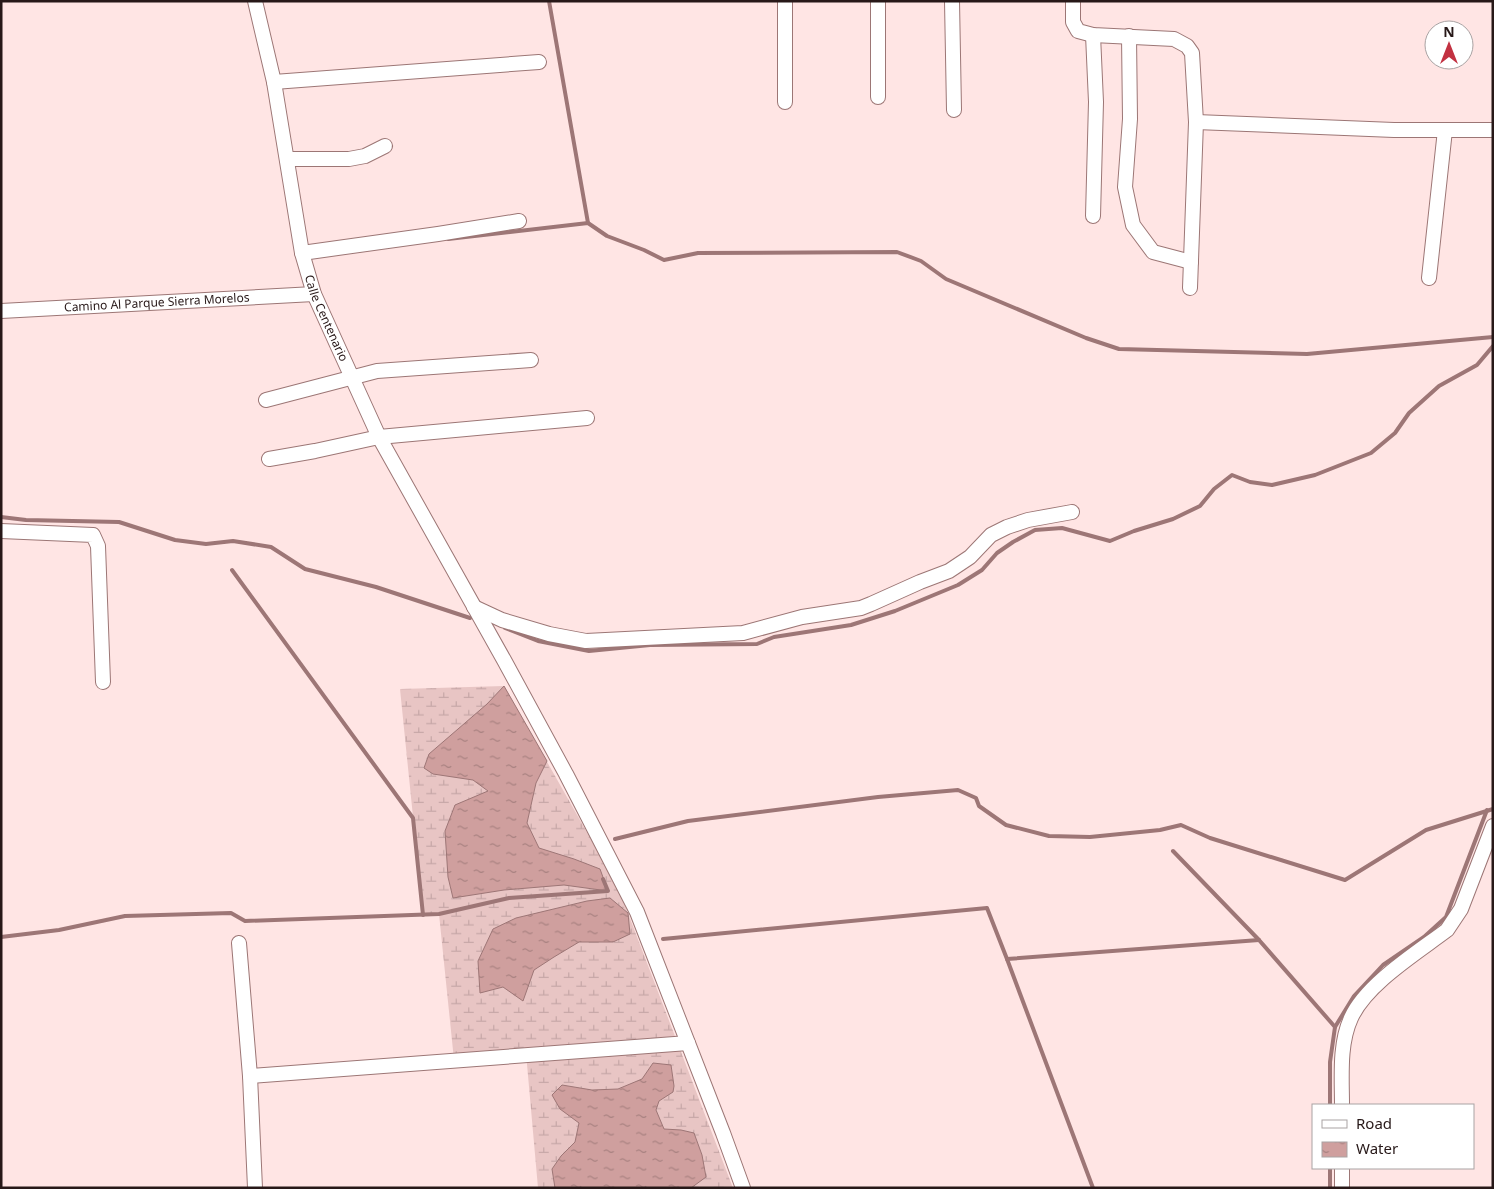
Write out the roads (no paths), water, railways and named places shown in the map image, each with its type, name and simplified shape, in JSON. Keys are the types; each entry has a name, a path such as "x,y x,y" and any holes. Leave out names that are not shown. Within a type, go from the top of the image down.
{"street":[{"name":"Calle Centenario","path":"255,1 274,82 302,253 314,294 379,437 562,766 630,897 743,1188"},
{"path":"785,1 786,102"},
{"path":"878,1 878,97"},
{"path":"952,1 954,110"},
{"path":"1073,1 1072,15 1078,31 1093,35 1174,39 1187,46 1192,53 1196,122 1190,288"},
{"path":"1093,35 1096,102 1093,216"},
{"path":"1129,36 1130,119 1125,187 1133,226 1153,252 1191,262"},
{"path":"274,82 539,62"},
{"path":"1196,122 1394,130 1493,130"},
{"path":"1429,278 1445,130"},
{"path":"287,159 349,159 365,156 384,146"},
{"path":"302,253 519,221"},
{"name":"Camino Al Parque Sierra Morelos","path":"1,311 314,294"},
{"path":"266,400 377,372 530,360"},
{"path":"269,459 379,437 587,418"},
{"path":"474,607 502,620 569,639 586,641 602,642 743,633 802,617 861,608 872,604 949,571 963,562 991,535 1007,526 1072,512"},
{"path":"1,531 93,535 98,546 103,682"},
{"path":"1342,1104 1342,1066 1346,1033 1356,1007 1377,983 1447,930 1454,921 1461,909 1493,826"},
{"path":"239,943 250,1076 255,1188"},
{"path":"250,1076 688,1043"},
{"path":"1342,1169 1342,1188"}],"water":[{"path":"504,686 547,761 536,783 527,823 539,848 600,869 608,891 564,885 504,890 453,898 448,877 445,831 455,805 488,791 473,780 433,774 424,768 429,754 487,704"},
{"path":"610,898 628,913 630,934 613,942 579,942 554,957 534,970 523,1001 503,987 480,993 478,961 493,929 516,918 587,901"},
{"path":"653,1063 671,1065 673,1092 659,1101 656,1110 664,1129 694,1133 702,1155 706,1177 691,1188 555,1188 552,1169 561,1156 575,1142 579,1123 560,1109 552,1095 562,1085 592,1090 618,1089 642,1079"}],"waterway":[{"path":"549,1 588,223"},
{"path":"448,239 588,223 607,236 664,260 698,253 897,252 921,261 946,279 1086,338 1119,349 1307,354 1493,337"},
{"path":"505,628 538,641 589,651 650,645 757,644 774,637 851,625 895,611 958,585 982,570 997,553 1035,530 1062,528 1110,541 1134,531 1173,519 1200,506 1214,489 1232,475 1250,482 1272,485 1315,475 1371,453 1395,433 1409,413 1439,386 1477,365 1493,346"},
{"path":"1,517 26,520 119,522 175,540 206,544 233,541 271,547 305,569 376,587 470,618"},
{"path":"232,570 413,818 423,915"},
{"path":"615,839 688,821 878,797 958,790 976,798 979,806 1006,825 1049,836 1090,837 1160,830 1181,825 1210,838 1345,880 1426,830 1493,809"},
{"path":"1330,1104 1330,1062 1335,1027 1354,996 1383,965 1424,937 1446,917 1487,810"},
{"path":"1173,851 1259,940 1335,1027"},
{"path":"1,937 59,930 125,916 231,913 245,921 439,914 509,898 608,891 603,879"},
{"path":"663,939 987,908 1093,1188"},
{"path":"1007,959 1259,940"},
{"path":"1330,1169 1330,1188"}]}
